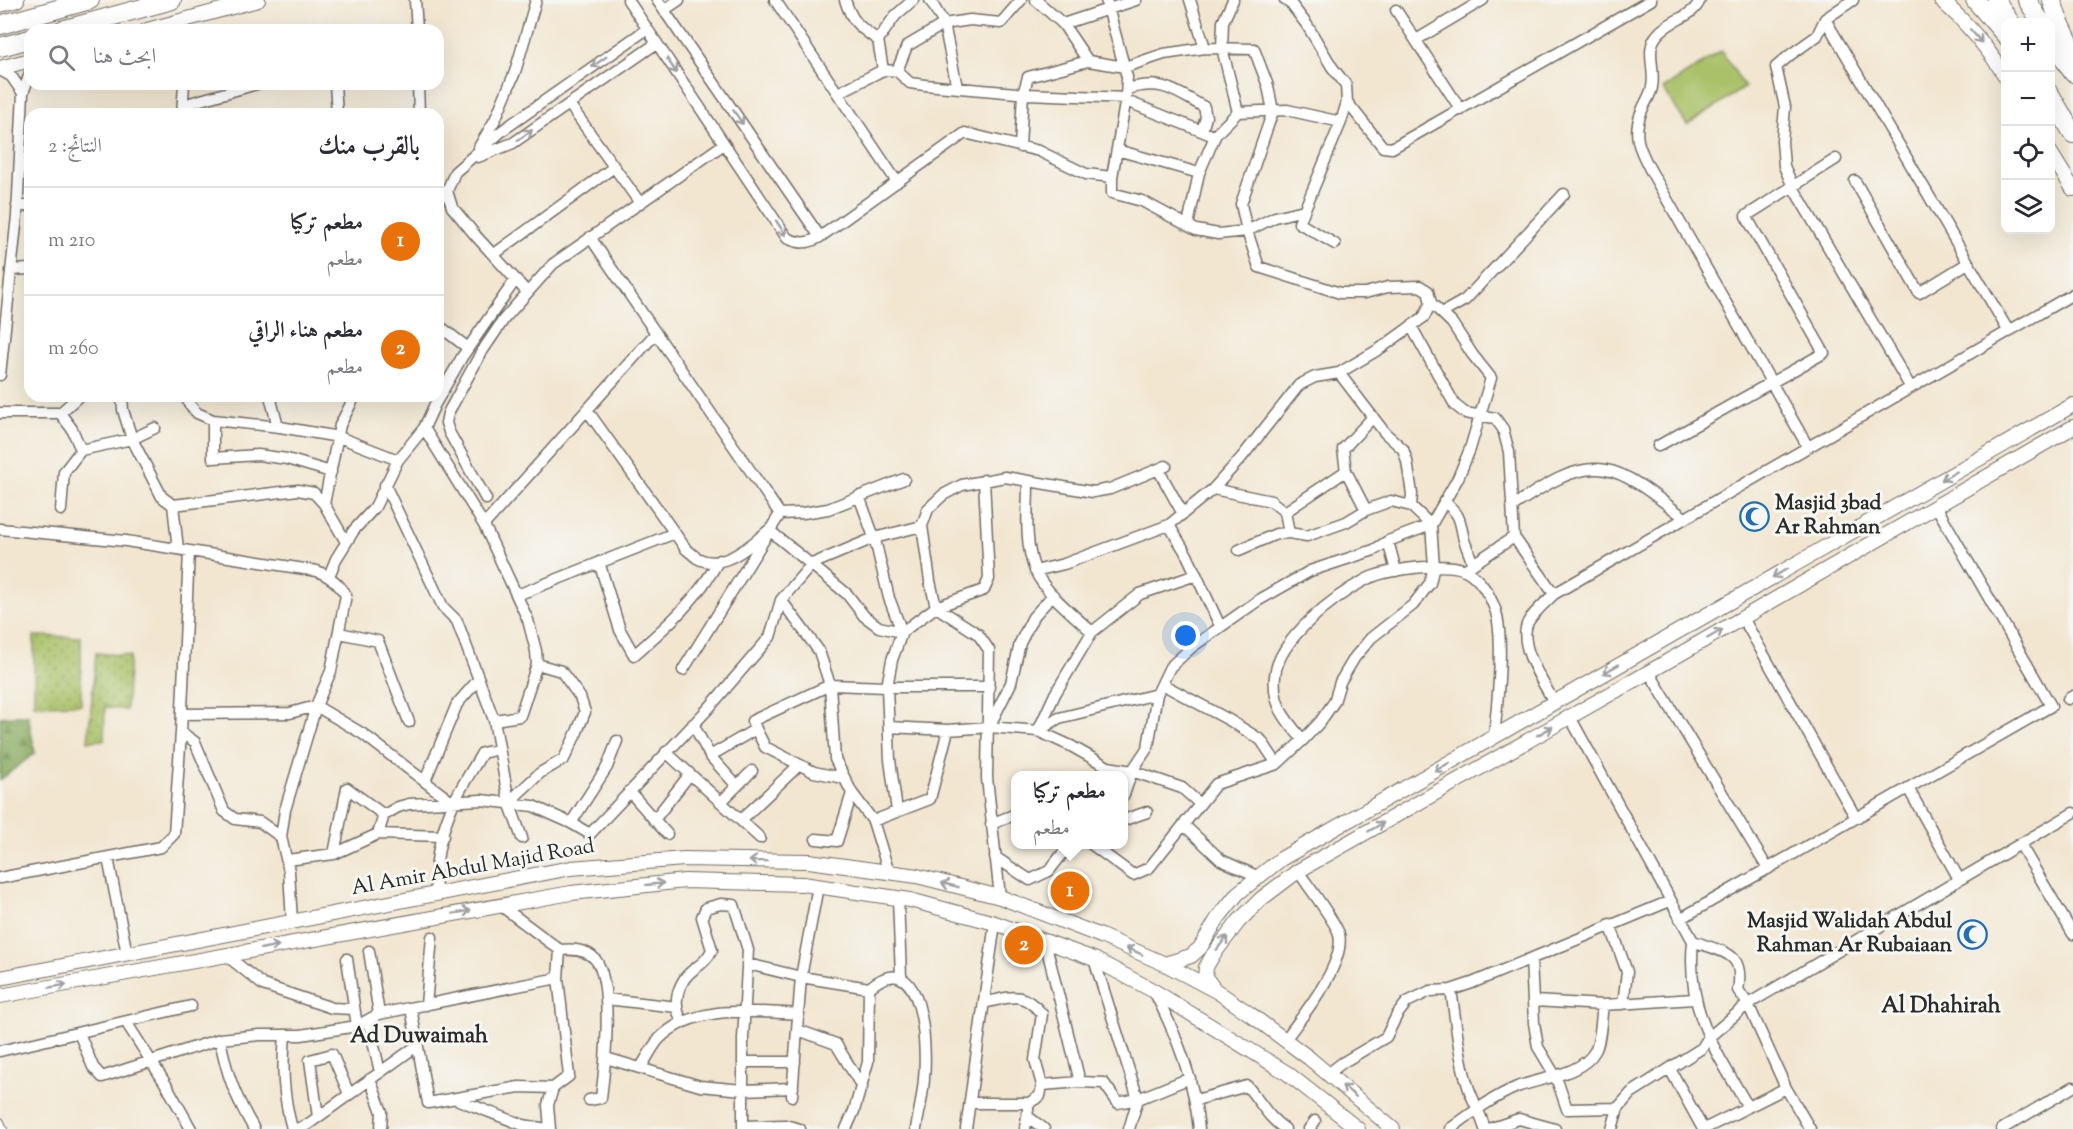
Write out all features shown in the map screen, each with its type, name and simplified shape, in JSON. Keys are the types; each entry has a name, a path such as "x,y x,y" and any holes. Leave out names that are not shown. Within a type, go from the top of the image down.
{"highway":[{"path":"0,25 90,0"},
{"path":"84,24 172,0"},
{"path":"1975,0 2001,30"},
{"path":"1996,0 2007,18"},
{"path":"2026,0 2038,18"},
{"path":"2052,0 2073,50"},
{"path":"0,47 24,41"},
{"path":"2055,45 2073,73"},
{"path":"2055,103 2071,130"},
{"path":"2055,107 2071,130"}],"main road":[{"path":"0,5 17,0"},
{"path":"192,24 258,0"},
{"path":"1941,0 1992,55 2003,72"},
{"path":"0,69 24,62"},
{"path":"2055,160 2073,189"},
{"path":"1165,964 1191,956 1200,948 1218,918 1238,893 1281,859 2073,405"},
{"path":"2026,454 2013,457 2010,448 2032,434 2037,425"},
{"path":"1218,992 1205,977 1206,967 1213,954 1239,921 1261,899 1298,871 1649,672 2073,426"},
{"path":"1963,490 1996,464 1997,460 1995,456 1979,459"},
{"path":"1845,559 1834,561 1828,556 1830,551 1842,545 1869,522"},
{"path":"1734,599 1743,618"},
{"name":"Al Amir Abdul Majid Road","path":"0,978 571,868 684,859 809,861 917,876 1000,897 1101,936 1165,964 1218,992 1285,1040 1393,1129"},
{"name":"Al Amir Abdul Majid Road","path":"0,996 571,893 685,881 803,884 898,898 994,923 1094,959 1154,992 1287,1073 1358,1129"},
{"path":"178,944 182,963"}],"street":[{"path":"415,0 417,24"},
{"path":"472,159 495,120 515,72 536,0"},
{"path":"628,0 787,238 799,243 810,243 820,237 965,133 1039,151 1086,174 1112,177"},
{"path":"657,0 820,237"},
{"path":"664,10 678,0"},
{"path":"775,0 897,182"},
{"path":"845,0 850,16 860,28 878,40"},
{"path":"883,70 878,40 894,16 913,0"},
{"path":"930,0 944,24 957,87"},
{"path":"897,71 907,46 944,24 970,20 1001,22 1021,0"},
{"path":"1036,0 1063,24 1088,61"},
{"path":"1063,24 1108,4 1136,0"},
{"path":"1190,0 1205,48"},
{"path":"1233,0 1223,22 1222,48 1238,112"},
{"path":"1286,0 1307,26 1346,85 1347,102 1341,122 1299,223 1335,244"},
{"path":"1416,40 1483,0"},
{"path":"1347,102 1383,147 1392,148 1651,0"},
{"path":"1700,0 1698,6 1659,31 1652,41 1650,56 1652,88 1636,123 1637,137 1641,153 1652,173 1808,447"},
{"path":"1853,0 1825,19 1817,36 1776,67 1785,107 1782,141 1784,166 1793,187 1911,388"},
{"path":"1108,4 1127,77 1126,96 1112,177 1112,193 1142,201 1196,230 1218,234 1247,231 1275,217 1304,210"},
{"path":"1396,10 1461,110"},
{"path":"1825,19 2009,332"},
{"path":"444,194 455,172 503,130 647,29"},
{"path":"472,159 513,143 657,43"},
{"path":"1020,147 1023,94 1028,77 1088,61 1125,68 1164,54 1205,48 1254,49 1268,86 1273,111 1241,204 1259,267 1340,293 1365,293 1388,287 1420,286 1428,291 1431,303 1452,322 1472,354 1491,378 1470,449 1458,478 1431,525 1434,566 1430,583 1413,605 1371,638 1354,657 1340,682 1334,702 1320,722 1277,764 1216,784 1149,868 1133,875 1098,849"},
{"path":"0,69 11,76 22,93"},
{"path":"838,93 883,70 897,71 910,83 1023,94 1126,96 1215,136"},
{"path":"1126,96 1154,84 1167,87 1204,107 1206,117 1202,131"},
{"path":"24,88 22,93 24,128"},
{"path":"182,108 184,90"},
{"path":"185,108 239,90"},
{"path":"335,90 336,108"},
{"path":"418,90 419,108"},
{"path":"569,104 640,203"},
{"path":"1188,225 1199,173 1215,136 1238,112 1287,110 1341,122"},
{"path":"486,499 448,432 446,423 448,413 481,353 504,319 553,264 724,144"},
{"path":"1117,150 1199,173"},
{"path":"0,375 24,154"},
{"path":"1658,446 1824,353 1746,216 1836,159"},
{"path":"493,255 614,166"},
{"path":"1855,181 1919,293 1968,263"},
{"path":"447,191 452,207 527,292"},
{"path":"1442,313 1465,300 1564,194"},
{"path":"17,206 24,206"},
{"path":"590,237 780,514"},
{"path":"11,270 24,269"},
{"path":"444,389 468,348 516,279"},
{"path":"1554,702 1533,665 1526,643 1528,623 1554,594 2073,294"},
{"path":"1035,571 1064,564 1169,525 1213,489 1242,457 1299,385 1315,377 1339,373 1381,348 1424,317 1431,303"},
{"path":"1411,326 1455,405 1465,412 1495,418 1503,429 1509,452 1514,537 1554,594"},
{"path":"444,330 468,348"},
{"path":"484,525 656,333"},
{"path":"1339,373 1385,433 1403,448 1412,494 1411,506"},
{"path":"0,413 60,414 73,402"},
{"path":"0,878 160,847 174,834 182,714 184,550 173,505 162,497 132,439 122,402"},
{"path":"188,402 197,413 213,420 339,437 398,460"},
{"path":"272,402 278,427"},
{"path":"324,504 340,425 353,402"},
{"path":"329,576 346,542 375,507 398,460 424,428 436,402"},
{"path":"588,410 686,549 698,559 710,562 729,558 745,550 769,530"},
{"path":"60,414 72,429 81,450"},
{"path":"1366,510 1346,471 1343,449 1373,417"},
{"path":"213,420 213,458 258,455 287,459 331,472"},
{"path":"61,510 64,472 81,450 132,439 155,428"},
{"path":"424,428 484,525 528,620 536,651 537,664 520,716 494,720"},
{"path":"1000,897 987,778 989,650 978,634 936,607 922,526 928,508 943,495 962,485 984,480 1005,477 1093,492 1110,489 1162,468 1184,514"},
{"path":"1513,506 1537,490 1567,475 1588,470 1607,470 1629,479 1685,518"},
{"path":"1285,512 1346,471"},
{"path":"780,514 828,509 904,479"},
{"path":"897,811 890,760 887,687 892,660 902,632 936,607 984,590 989,579 984,480"},
{"path":"1028,481 1029,541 1035,571 1053,595 1092,632"},
{"path":"385,485 443,607 457,621 494,720 508,802 522,838"},
{"path":"1213,489 1271,501 1285,512 1289,533"},
{"path":"173,505 298,490 314,493 324,504 346,542"},
{"path":"859,496 874,537 889,598 902,632"},
{"path":"1239,550 1276,534 1289,533 1307,536 1346,522 1366,510 1391,501 1411,506 1431,525"},
{"path":"1444,501 1461,519 1468,567 1481,583 1495,610 1499,627 1498,702 1494,737"},
{"path":"1680,919 2051,706 1936,506"},
{"path":"683,670 780,514"},
{"path":"1169,525 1220,626"},
{"path":"1128,783 1132,771 1148,747 1160,689 1170,667 1192,647 1259,600 1310,571 1374,550 1388,541 1431,525"},
{"path":"378,834 384,815 398,807 409,804 481,800 533,806 590,834 693,724 770,637 781,600 812,564 874,537 922,526"},
{"path":"0,529 126,541 184,550 317,571 337,582 346,596 331,670 316,706 285,810 281,837 289,871 292,922"},
{"path":"769,530 847,594 864,616 879,627 902,632"},
{"path":"517,595 675,533"},
{"path":"1303,740 1282,714 1276,699 1275,675 1293,638 1311,618 1368,578 1396,571 1434,566 1468,567 1514,537"},
{"path":"1388,541 1396,571"},
{"path":"599,562 620,630 634,655 678,616 704,584 719,560"},
{"path":"1038,731 1055,694 1092,632 1140,594 1196,575"},
{"path":"989,727 1011,683 1020,643 1033,617 1053,595"},
{"path":"781,600 819,651 830,685 835,759 852,793 873,821 889,873"},
{"path":"1743,618 1856,818"},
{"path":"339,633 378,641 409,722"},
{"path":"508,802 540,773 564,759 585,712 580,697 561,671 537,664"},
{"path":"1649,672 1768,868"},
{"path":"425,781 457,704 479,679"},
{"path":"843,778 814,772 765,747 752,721 830,685 989,687"},
{"path":"1038,731 1059,718 1160,689 1229,720 1261,740 1277,764"},
{"path":"182,714 290,713 316,706 363,734 454,803"},
{"path":"1570,717 1693,941 1690,966 1694,999 1708,1038 1749,1107"},
{"path":"693,724 710,756 737,786"},
{"path":"889,727 948,730 989,727 1038,731 1108,767 1132,771 1182,788 1200,804"},
{"path":"710,756 756,729"},
{"path":"873,821 930,799 948,730"},
{"path":"181,732 195,742 224,811 235,819 260,822 281,837"},
{"path":"571,823 607,767 617,741"},
{"path":"436,894 435,875 443,836 454,803 482,753 499,749"},
{"path":"666,752 760,838"},
{"path":"741,820 799,765"},
{"path":"721,802 752,771"},
{"path":"654,820 690,774"},
{"path":"334,854 347,788 384,815"},
{"path":"1908,788 1959,879"},
{"path":"629,791 667,834"},
{"path":"816,839 837,841 852,793"},
{"path":"1128,819 1147,812"},
{"path":"1612,1129 1618,1108 1632,1093 1702,1048 1708,1038 1748,1004 2073,813"},
{"path":"991,824 1011,816"},
{"path":"1184,825 1221,861 1259,877"},
{"path":"287,860 334,854 378,834 443,836"},
{"path":"2020,844 2073,934"},
{"path":"995,857 1030,880 1049,871 1066,849"},
{"path":"108,858 127,954"},
{"path":"1285,1040 1327,981 1339,950 1339,933 1298,871"},
{"path":"606,1058 700,1086 793,1092 801,977 818,886"},
{"path":"898,898 901,978"},
{"path":"1328,1074 1386,1037 1407,1002 1430,991 1451,990 1670,901"},
{"path":"683,1022 678,1016 676,996 686,976 706,962 712,950 702,917 706,908 721,904 734,905 748,950 744,1011 743,1127 785,1125 800,1129"},
{"path":"500,905 560,950 576,949 594,957 600,968 606,999 606,1058 601,1098 589,1100"},
{"path":"966,1129 994,923"},
{"path":"1610,924 1627,972 1623,1004"},
{"path":"426,1005 432,937"},
{"path":"1693,941 1731,956 1739,965 1738,990 1748,1004 1786,1088 1810,1129"},
{"path":"1045,942 1080,1082"},
{"path":"455,1098 523,1125 548,1129 548,1105 553,1088 569,1076 558,978 560,950"},
{"path":"369,951 380,1014"},
{"path":"226,955 263,985 332,1008 354,1009"},
{"path":"347,959 357,1026"},
{"path":"1094,959 1138,1099 1130,1129"},
{"path":"1531,959 1538,1047 1556,1077 1567,1109 1618,1108"},
{"path":"748,964 801,977 869,988"},
{"path":"846,1129 862,1087 868,1062 869,988 877,981 888,977 901,978 909,983 916,997 923,1024 925,1078 916,1129"},
{"path":"79,1033 93,1067 102,1077 220,1039 301,1035 357,1026 380,1014 558,978"},
{"path":"1451,990 1469,1090 1487,1129 1519,1119 1555,1129"},
{"path":"1154,992 1183,1055 1196,1100 1199,1129"},
{"path":"970,1103 1029,1103 1040,1096 1042,1085 1035,1060 1042,1014 1032,1002 1013,996 984,1003"},
{"path":"606,999 677,1007"},
{"path":"1534,1001 1603,1005 1694,999"},
{"path":"1450,1129 1516,1088 1556,1077 1587,1061 1596,1049 1603,1005"},
{"path":"0,1051 191,1006"},
{"path":"411,1008 428,1103 519,1087 553,1088"},
{"path":"641,1067 660,1039 683,1022 715,1013 744,1011 799,1014"},
{"path":"368,1020 380,1072"},
{"path":"126,1022 191,1129"},
{"path":"798,1030 836,1044 862,1087"},
{"path":"285,1035 282,1070 286,1107 294,1129 307,1125 417,1045"},
{"path":"220,1039 227,1073 237,1099 254,1129"},
{"path":"318,1117 310,1060 332,1054 349,1094"},
{"path":"743,1062 795,1062"},
{"path":"1670,1069 1704,1129 1786,1088"},
{"path":"1042,1085 1104,1083 1118,1103 1138,1099 1190,1078"},
{"path":"370,1079 382,1112 381,1129"},
{"path":"1196,1100 1247,1086 1259,1099 1272,1121 1285,1129"},
{"path":"2002,1129 2073,1087"},
{"path":"1025,1129 1029,1103"},
{"path":"1027,1116 1044,1129"},
{"path":"0,1122 3,1129"}],"green space":[{"path":"1721,51 1745,87 1687,125 1663,89"},
{"path":"34,636 81,637 81,704 34,705"},
{"path":"96,653 130,656 126,710 105,707 104,740 88,741"},
{"path":"28,715 35,753 0,780 0,717"}],"place":[{"name":"Masjid 3bad Ar Rahman","path":"1754,516"},
{"name":"مطعم تركيا","path":"1070,891"},
{"name":"Masjid Walidah Abdul Rahman Ar Rubaiaan","path":"1973,934"},
{"name":"مطعم هناء الراقي","path":"1024,945"}],"district":[{"name":"Al Dhahirah","path":"1941,1007"},
{"name":"Ad Duwaimah","path":"419,1037"}]}
